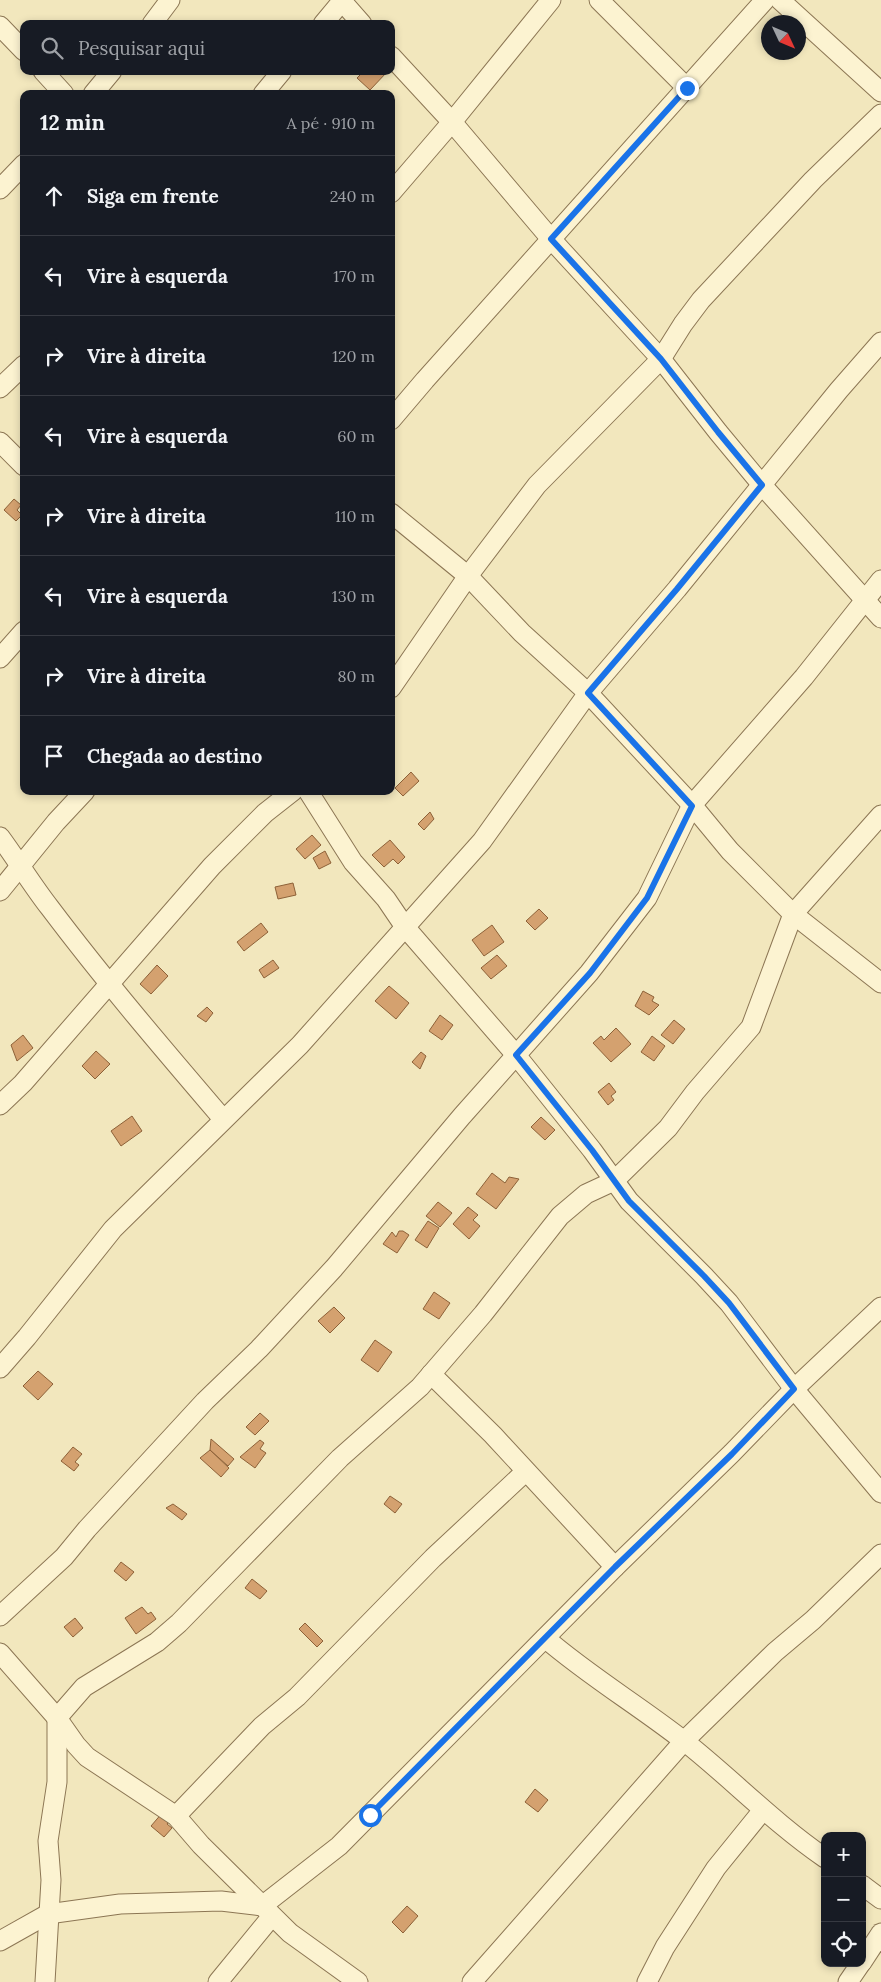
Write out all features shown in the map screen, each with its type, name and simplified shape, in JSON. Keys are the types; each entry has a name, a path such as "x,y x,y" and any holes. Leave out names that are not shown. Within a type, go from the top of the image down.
{"street":[{"path":"155,20 170,0"},
{"path":"326,20 342,0 359,20"},
{"path":"395,188 452,122 551,0"},
{"path":"599,0 687,88"},
{"path":"395,415 765,0"},
{"path":"780,0 881,92"},
{"path":"0,26 20,47"},
{"path":"395,60 452,122 551,239 661,359 762,485 881,618"},
{"path":"47,75 60,90"},
{"path":"96,90 109,75"},
{"path":"266,90 279,75"},
{"path":"395,682 468,576 537,485 661,359 701,300 813,180 881,114"},
{"path":"0,189 20,168"},
{"path":"0,1368 113,1229 300,1045 482,841 588,693 677,589 881,342"},
{"path":"0,388 20,369"},
{"path":"0,442 20,462"},
{"path":"395,516 468,576 522,633 588,693 692,806 730,851 793,914 881,983"},
{"path":"0,1616 64,1557 87,1529 205,1401 259,1349 334,1268 516,1055 590,973 647,898 692,806 804,677 881,580"},
{"path":"0,658 20,636"},
{"path":"0,890 56,822 81,795"},
{"path":"0,1105 22,1083 212,866 264,813 288,795"},
{"path":"311,795 353,862 386,899 404,927 516,1055 629,1201 729,1303 794,1389 881,1493"},
{"path":"45,1982 51,1880 48,1841 57,1782 57,1718 84,1687 156,1642 174,1628 340,1458 420,1387 483,1314 560,1216 586,1194 614,1181 668,1128 751,1027 793,914 881,815"},
{"path":"0,837 21,864 48,906 129,1009 223,1119"},
{"path":"218,1982 267,1911 339,1846 615,1567 732,1454 794,1389 881,1307"},
{"path":"431,1374 493,1435 525,1472 615,1567"},
{"path":"176,1816 262,1726 297,1697 433,1558 525,1472"},
{"path":"472,1982 684,1741 775,1652 812,1620 881,1554"},
{"path":"545,1638 572,1662 684,1741 797,1839 821,1855"},
{"path":"0,1653 57,1718 76,1745 88,1757 176,1816 201,1845 290,1933 358,1982"},
{"path":"647,1982 665,1947 716,1868 763,1810"},
{"path":"866,1888 881,1899"},
{"path":"0,1941 48,1914 130,1903 221,1901 267,1911"},
{"path":"866,1956 881,1933"},
{"path":"848,1982 858,1967"}],"building":[{"path":"360,75 384,75 370,90 357,78"},
{"path":"14,499 20,504 17,510 20,513 20,517 16,521 4,510"},
{"path":"411,772 419,781 403,796 395,788"},
{"path":"430,812 434,819 424,830 418,824"},
{"path":"312,835 321,845 305,859 296,849"},
{"path":"390,840 405,857 398,864 393,859 384,867 372,855"},
{"path":"325,851 331,863 319,869 313,858"},
{"path":"293,883 296,895 278,899 275,887"},
{"path":"539,909 548,918 535,930 526,921"},
{"path":"261,923 268,932 244,951 237,942"},
{"path":"492,925 504,942 484,956 472,940"},
{"path":"497,955 507,966 491,979 481,968"},
{"path":"273,960 279,968 264,978 259,970"},
{"path":"157,965 168,976 151,994 140,984"},
{"path":"389,986 409,1003 396,1019 375,1001"},
{"path":"643,991 654,997 652,1001 659,1005 649,1015 635,1006"},
{"path":"207,1007 213,1013 206,1022 197,1016"},
{"path":"440,1015 453,1025 442,1040 429,1031"},
{"path":"674,1020 685,1029 673,1044 661,1035"},
{"path":"616,1028 631,1044 611,1062 593,1043 601,1036 604,1040"},
{"path":"23,1035 33,1048 17,1061 11,1045"},
{"path":"652,1036 665,1046 654,1061 641,1052"},
{"path":"96,1051 110,1064 95,1079 82,1066"},
{"path":"421,1052 426,1056 420,1069 412,1062"},
{"path":"609,1083 616,1092 611,1096 614,1100 608,1105 598,1092"},
{"path":"132,1116 142,1131 121,1146 111,1131"},
{"path":"541,1117 555,1130 545,1140 531,1127"},
{"path":"492,1173 505,1183 509,1177 519,1179 496,1209 476,1194"},
{"path":"438,1202 452,1213 440,1227 426,1216"},
{"path":"468,1207 478,1215 473,1220 480,1226 469,1239 453,1224"},
{"path":"428,1221 439,1228 427,1248 415,1240"},
{"path":"399,1231 409,1235 397,1253 383,1244 392,1232 396,1237"},
{"path":"434,1292 450,1303 439,1319 423,1309"},
{"path":"334,1307 345,1318 330,1333 318,1321"},
{"path":"375,1340 392,1352 378,1372 361,1360"},
{"path":"38,1371 53,1384 38,1400 23,1386"},
{"path":"260,1413 269,1421 255,1435 246,1427"},
{"path":"211,1439 234,1459 228,1466 210,1450"},
{"path":"260,1440 264,1443 260,1449 266,1453 255,1468 240,1457"},
{"path":"73,1447 82,1454 75,1462 79,1465 74,1471 61,1461"},
{"path":"210,1450 229,1468 221,1477 200,1458"},
{"path":"390,1496 402,1504 395,1513 384,1504"},
{"path":"173,1504 187,1514 182,1520 166,1508"},
{"path":"121,1562 134,1572 126,1581 114,1571"},
{"path":"252,1579 267,1591 260,1599 245,1588"},
{"path":"142,1607 148,1614 151,1612 156,1619 136,1634 125,1618"},
{"path":"75,1618 83,1628 73,1637 64,1627"},
{"path":"305,1623 323,1641 317,1647 299,1629"},
{"path":"535,1789 548,1800 538,1812 525,1802"},
{"path":"163,1812 171,1819 167,1824 172,1828 164,1837 151,1826"},
{"path":"407,1906 418,1916 403,1933 392,1922"}],"route":[{"path":"370,1815 615,1567 732,1454 794,1389 729,1303 662,1232 629,1201 592,1150 516,1055 590,973 647,898 692,806 588,693 677,589 762,485 661,359 551,239 687,88"}]}
